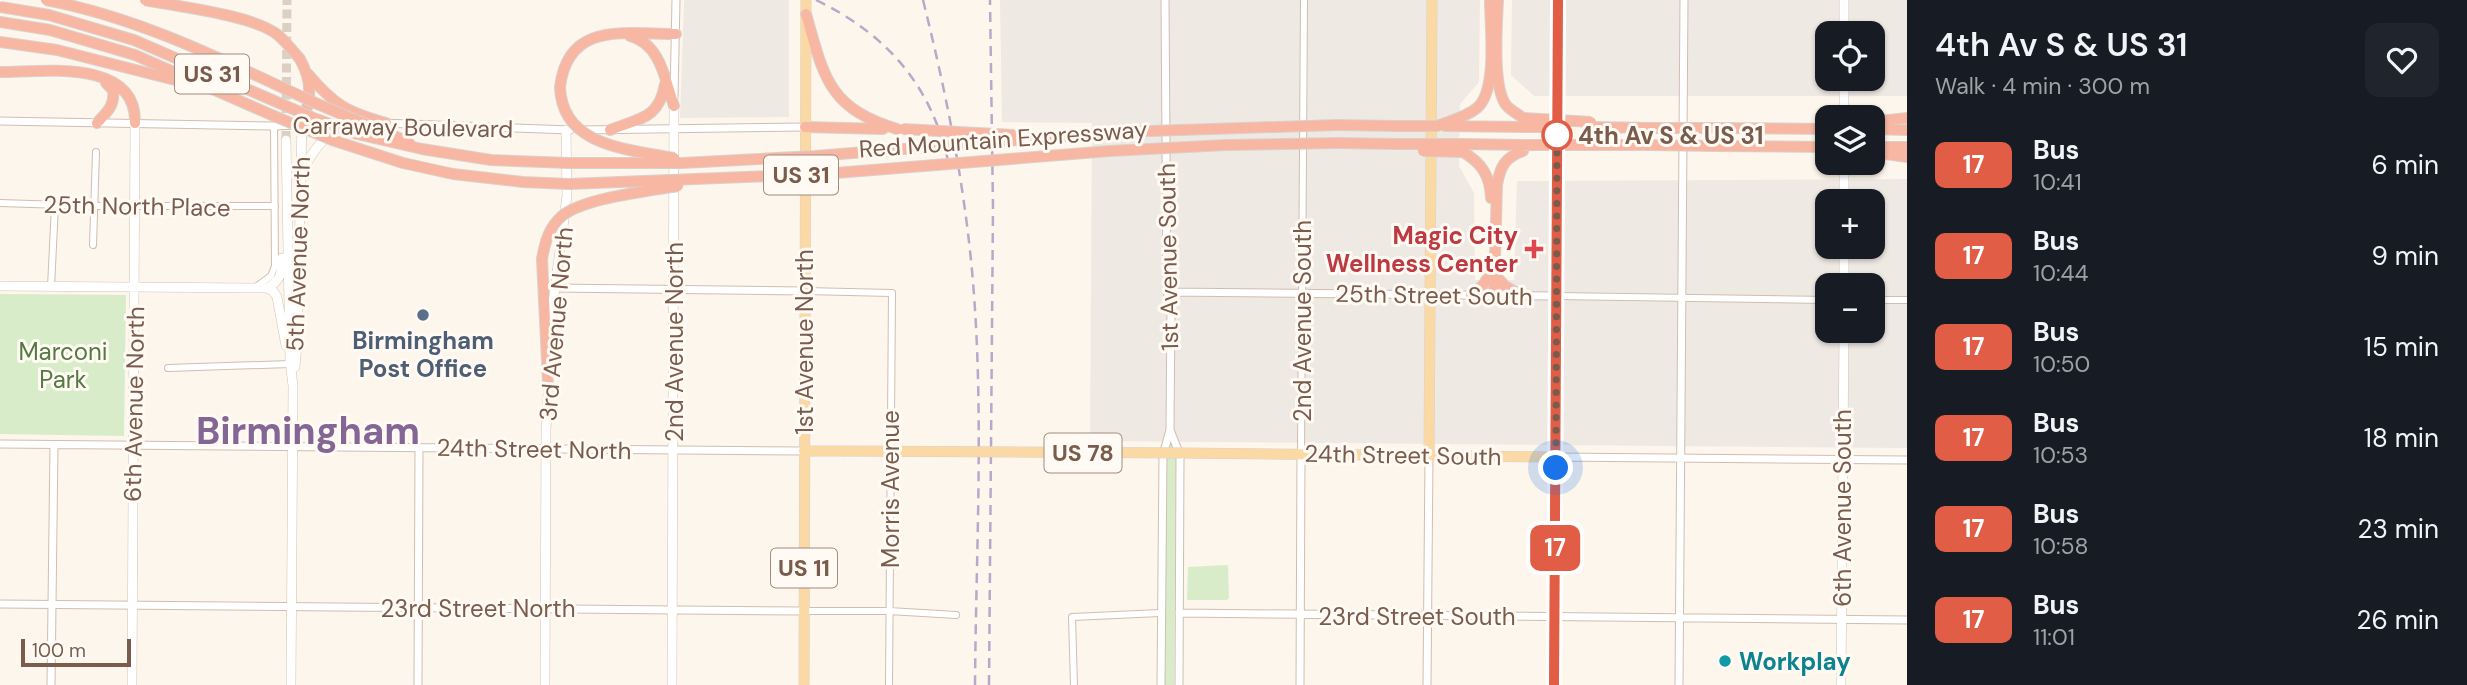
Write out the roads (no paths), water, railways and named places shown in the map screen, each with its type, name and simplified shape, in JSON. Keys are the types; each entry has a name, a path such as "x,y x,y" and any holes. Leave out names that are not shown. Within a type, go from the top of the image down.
{"highway":[{"path":"47,0 123,19 181,40 422,149"},
{"path":"145,0 263,27 277,35 300,59 308,74 326,95 339,106 386,124"},
{"path":"1464,121 1482,103 1489,83 1490,0"},
{"path":"1498,0 1499,87 1506,104 1523,122"},
{"name":"Red Mountain Expressway","path":"0,7 49,15 134,40 316,119 382,142 504,161 697,162 815,156 1119,132 1337,125 1437,126 1464,121"},
{"path":"806,14 810,44 828,82 844,103 863,117 900,129"},
{"name":"Red Mountain Expressway","path":"0,22 50,30 135,55 274,121 391,159 453,174 523,182 569,184 716,180 1110,151 1247,144 1342,143 1359,148 1464,148"},
{"path":"620,33 636,38 657,55 674,106"},
{"path":"676,34 599,35 580,44 569,56 562,70 560,87 563,107 571,122 593,138 618,148 697,162"},
{"path":"0,42 57,51 173,79 274,121"},
{"path":"0,72 92,73 115,83 129,97 136,109 135,123"},
{"path":"92,73 113,90 114,100 110,110 97,123"},
{"path":"302,124 311,90 308,74"},
{"path":"610,130 654,112 663,98 666,81"},
{"path":"1885,123 1907,118"},
{"path":"1464,121 1652,128 1815,129"},
{"path":"1885,126 1907,130"},
{"path":"806,128 900,129 1058,137"},
{"path":"1464,148 1652,145 1775,146 1787,151 1815,149"},
{"path":"1464,148 1483,168 1491,193 1492,276 1471,295"},
{"path":"1491,295 1499,171 1507,158 1523,148"},
{"path":"1885,149 1907,148"},
{"path":"1885,152 1907,157"},
{"path":"548,382 542,259 545,241 553,226 577,207 716,180"},
{"path":"1492,276 1521,295"}],"main road":[{"path":"806,0 806,14"},
{"path":"1429,456 1432,0"},
{"path":"1556,457 1558,0"},
{"path":"1844,0 1844,21"},
{"name":"1st Avenue North","path":"804,685 806,128 810,44"},
{"name":"2nd Avenue North","path":"672,685 674,106"},
{"name":"6th Avenue North","path":"132,685 135,123"},
{"path":"301,174 318,145 346,123"},
{"name":"5th Avenue North","path":"292,383 298,345 302,124"},
{"name":"3rd Avenue North","path":"545,685 548,382 555,288 567,196 566,130"},
{"name":"5th Avenue North","path":"267,288 277,283 281,276 286,140 292,383 291,685"},
{"path":"0,286 267,288 277,297 290,363"},
{"name":"6th Avenue South","path":"1841,685 1844,343"},
{"name":"24th Street North","path":"804,451 984,452"},
{"name":"24th Street South","path":"984,452 1556,457"}],"street":[{"name":"2nd Avenue North","path":"674,106 677,0"},
{"name":"1st Avenue South","path":"1161,685 1163,455 1170,430 1171,305 1167,292 1165,0"},
{"name":"2nd Avenue South","path":"1300,685 1304,0"},
{"path":"1679,685 1684,0"},
{"name":"Carraway Boulevard","path":"0,121 274,121 302,124 566,130 806,128"},
{"path":"255,287 271,276 275,266 274,121"},
{"path":"93,245 96,152"},
{"name":"25th North Place","path":"0,204 275,206"},
{"path":"51,287 55,205"},
{"path":"555,288 805,291"},
{"name":"Morris Avenue","path":"805,291 892,293 889,685"},
{"name":"25th Street South","path":"1167,292 1815,300"},
{"path":"1885,300 1907,300"},
{"path":"168,368 290,363"},
{"name":"1st Avenue South","path":"1170,430 1180,455 1179,685"},
{"name":"24th Street North","path":"0,444 804,451"},
{"path":"51,685 54,445"},
{"path":"418,685 419,447"},
{"path":"1427,685 1429,456"},
{"path":"1554,685 1556,457"},
{"name":"24th Street South","path":"1556,457 1907,460"},
{"name":"23rd Street North","path":"0,604 890,611 956,615"},
{"path":"1074,685 1072,617 1160,613"},
{"name":"23rd Street South","path":"1179,613 1907,620"}],"tunnel":[{"path":"286,140 287,0"}],"railway":[{"path":"816,0 865,29 903,66 931,111 949,165"},
{"path":"923,0 954,140 973,282 979,433 975,685"},
{"path":"989,685 993,208 990,0"}],"place":[{"name":"4th Av S & US 31","path":"1557,135"},
{"name":"Magic City Wellness Center","path":"1534,249"},
{"name":"Birmingham Post Office","path":"423,315"},
{"name":"Workplay","path":"1725,661"}],"district":[{"name":"Birmingham","path":"308,431"}],"park label":[{"name":"Marconi Park","path":"63,365"}]}
